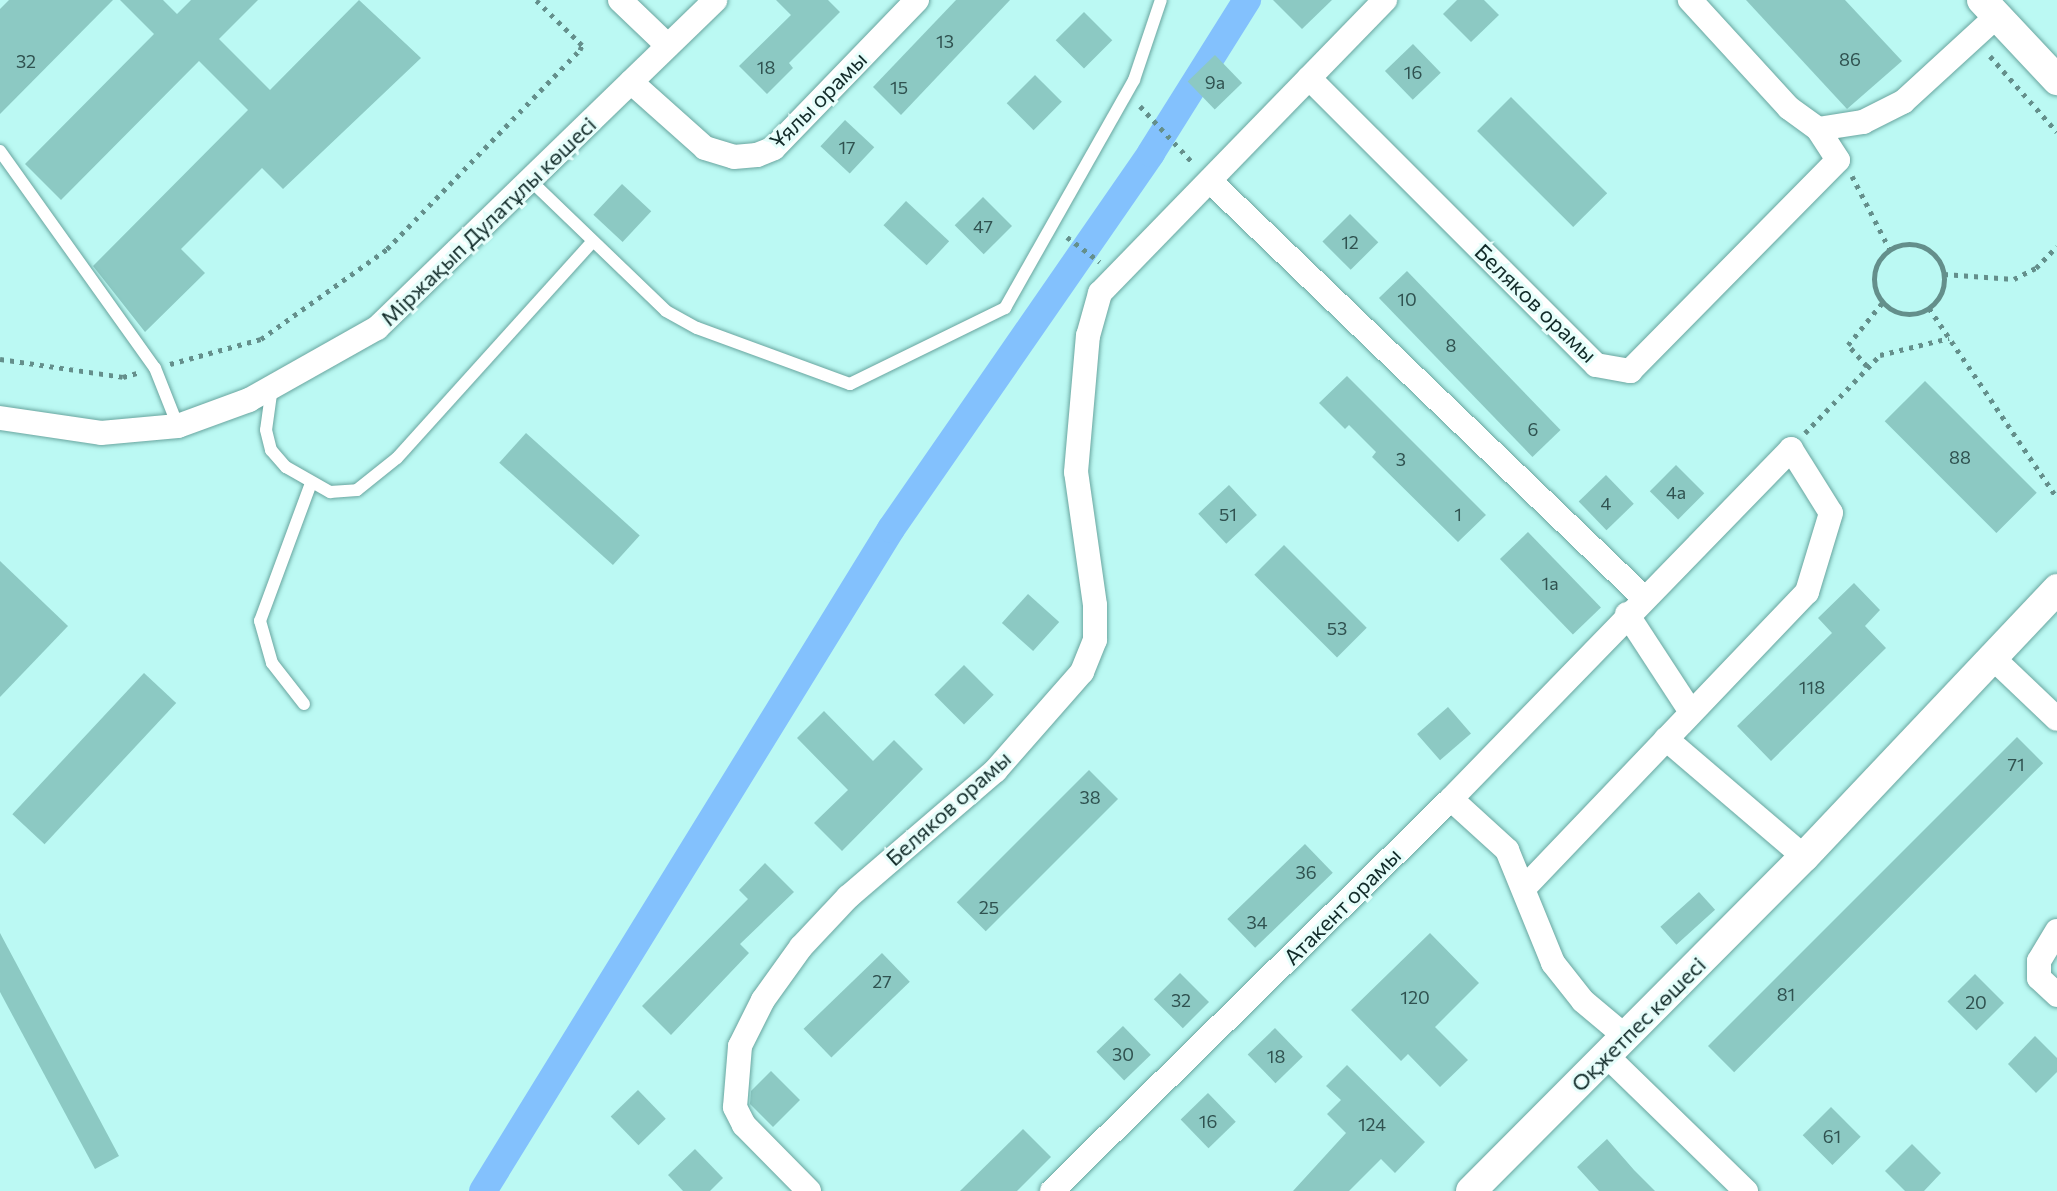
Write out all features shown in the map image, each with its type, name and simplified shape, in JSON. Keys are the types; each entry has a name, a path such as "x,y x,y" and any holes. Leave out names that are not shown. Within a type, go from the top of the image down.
{"street":[{"path":"620,0 668,46"},
{"name":"Міржақып Дулатұлы көшесі","path":"0,418 101,433 178,426 272,387 377,328 715,0"},
{"name":"Ұялы орамы","path":"631,82 705,148 734,157 757,155 774,148 917,0"},
{"name":"Беляков орамы","path":"809,1191 744,1125 735,1107 740,1046 763,1000 801,947 848,897 995,771 1082,672 1095,640 1076,472 1088,336 1100,293 1385,0"},
{"path":"1690,0 1789,108 1818,129 1838,160"},
{"path":"1818,129 1863,122 1903,102 1974,37 1990,7 2057,80"},
{"name":"Беляков орамы","path":"1309,78 1596,365 1630,371 1838,160"},
{"path":"1210,181 1635,606 1691,712"},
{"path":"1526,886 1807,592 1825,545 1831,513 1791,449"},
{"name":"Атакент орамы","path":"1052,1191 1451,799 1635,606 1791,449"},
{"name":"Оқжетпес көшесі","path":"1471,1191 1804,857 2057,589"},
{"path":"1993,658 2057,719"},
{"path":"1666,739 1804,857"},
{"path":"1451,799 1507,850 1526,886 1553,963 1616,1047 1746,1191"},
{"path":"2057,931 2039,961 2039,978 2057,995"}],"lane":[{"path":"531,181 666,311 697,328 850,384 1005,308 1127,92 1161,0"},
{"path":"0,151 155,368 178,426"},
{"path":"272,387 266,430 271,450 311,483 330,492 357,490 376,478 593,241"},
{"path":"304,704 272,663 260,621 311,483"}],"path":[{"path":"0,359 123,377 261,339 387,249 580,50 582,45 536,0"},
{"path":"1974,37 2057,132"},
{"path":"1127,92 1184,152"},
{"path":"1838,160 1856,181 1890,250"},
{"path":"1053,227 1087,251"},
{"path":"1917,245 1930,251 1944,274 1944,287 1929,308 1905,313 1883,302 1875,274 1890,250 1917,245"},
{"path":"1944,274 2014,279 2036,268 2057,246"},
{"path":"1867,366 1848,345 1883,302"},
{"path":"1929,308 2057,498"},
{"path":"1791,449 1867,366 1897,348 1949,338"}],"building":[{"path":"9,0 113,0 0,114 0,9"},
{"path":"120,0 163,0 177,14 191,0 258,0 219,39 270,90 359,0 421,58 283,189 262,168 181,249 205,273 145,332 93,266 248,110 199,61 61,200 25,164 154,34"},
{"path":"776,0 828,0 840,12 789,63 793,68 767,94 739,66 791,15"},
{"path":"956,0 1010,0 901,115 873,87"},
{"path":"1273,0 1332,0 1302,29"},
{"path":"1457,0 1484,0 1499,15 1471,42 1443,14"},
{"path":"1746,0 1845,0 1902,61 1847,109"},
{"path":"1084,12 1112,40 1084,69 1056,40"},
{"path":"1413,44 1441,73 1413,100 1385,71"},
{"path":"1215,55 1242,83 1215,109 1188,81"},
{"path":"1035,75 1062,102 1034,130 1007,103"},
{"path":"1511,97 1607,193 1573,227 1477,131"},
{"path":"845,120 874,147 850,174 820,146"},
{"path":"622,184 651,211 623,242 593,215"},
{"path":"983,197 1012,226 984,254 955,225"},
{"path":"906,201 949,241 927,265 883,225"},
{"path":"1350,214 1378,242 1351,270 1322,242"},
{"path":"1407,271 1561,430 1532,457 1379,298"},
{"path":"1347,376 1486,515 1458,542 1372,457 1376,452 1349,425 1345,429 1319,403"},
{"path":"1925,381 2037,493 1996,533 1885,421"},
{"path":"526,433 640,535 613,565 499,463"},
{"path":"1676,465 1704,493 1678,519 1650,491"},
{"path":"1606,475 1634,504 1606,530 1579,501"},
{"path":"1229,485 1257,515 1226,544 1198,514"},
{"path":"1528,532 1601,608 1573,635 1500,559"},
{"path":"1284,545 1367,628 1337,657 1254,575"},
{"path":"0,561 68,626 0,697"},
{"path":"1854,583 1880,610 1865,626 1886,648 1771,761 1737,726 1832,633 1818,618"},
{"path":"1028,594 1059,622 1033,651 1002,623"},
{"path":"964,665 994,695 964,724 934,695"},
{"path":"144,673 176,703 45,844 12,814"},
{"path":"1448,707 1471,733 1440,760 1417,734"},
{"path":"824,711 873,761 894,740 923,769 842,851 814,823 848,790 797,738"},
{"path":"2017,737 2043,763 1734,1072 1708,1046"},
{"path":"1089,770 1118,799 986,931 957,902"},
{"path":"1305,844 1333,873 1255,948 1227,919"},
{"path":"765,863 794,892 740,944 749,953 671,1035 642,1006 748,899 739,890"},
{"path":"1699,892 1715,910 1676,945 1660,927"},
{"path":"0,933 119,1156 95,1169 0,992"},
{"path":"1430,933 1479,983 1435,1027 1468,1060 1440,1087 1408,1054 1401,1061 1351,1010"},
{"path":"882,953 910,982 831,1057 804,1029"},
{"path":"1180,973 1209,1002 1183,1028 1154,999"},
{"path":"1975,974 2004,1003 1976,1031 1947,1002"},
{"path":"1123,1026 1151,1055 1124,1080 1096,1052"},
{"path":"1275,1028 1303,1057 1275,1083 1248,1054"},
{"path":"2035,1036 2057,1058 2057,1072 2036,1093 2008,1064"},
{"path":"1347,1065 1425,1142 1395,1173 1381,1159 1349,1191 1293,1191 1346,1133 1327,1114 1341,1100 1326,1086"},
{"path":"771,1071 800,1100 773,1127 750,1104 751,1091"},
{"path":"638,1090 666,1119 638,1145 611,1116"},
{"path":"1208,1093 1236,1122 1208,1148 1181,1119"},
{"path":"1831,1107 1861,1137 1832,1165 1803,1135"},
{"path":"1023,1129 1051,1157 1017,1191 960,1191"},
{"path":"1607,1139 1655,1191 1599,1191 1577,1167"},
{"path":"1912,1144 1941,1173 1924,1191 1905,1191 1885,1171"},
{"path":"695,1149 723,1178 710,1191 683,1191 668,1175"}],"waterway":[{"path":"483,1191 891,529 1151,153 1247,0"}]}
